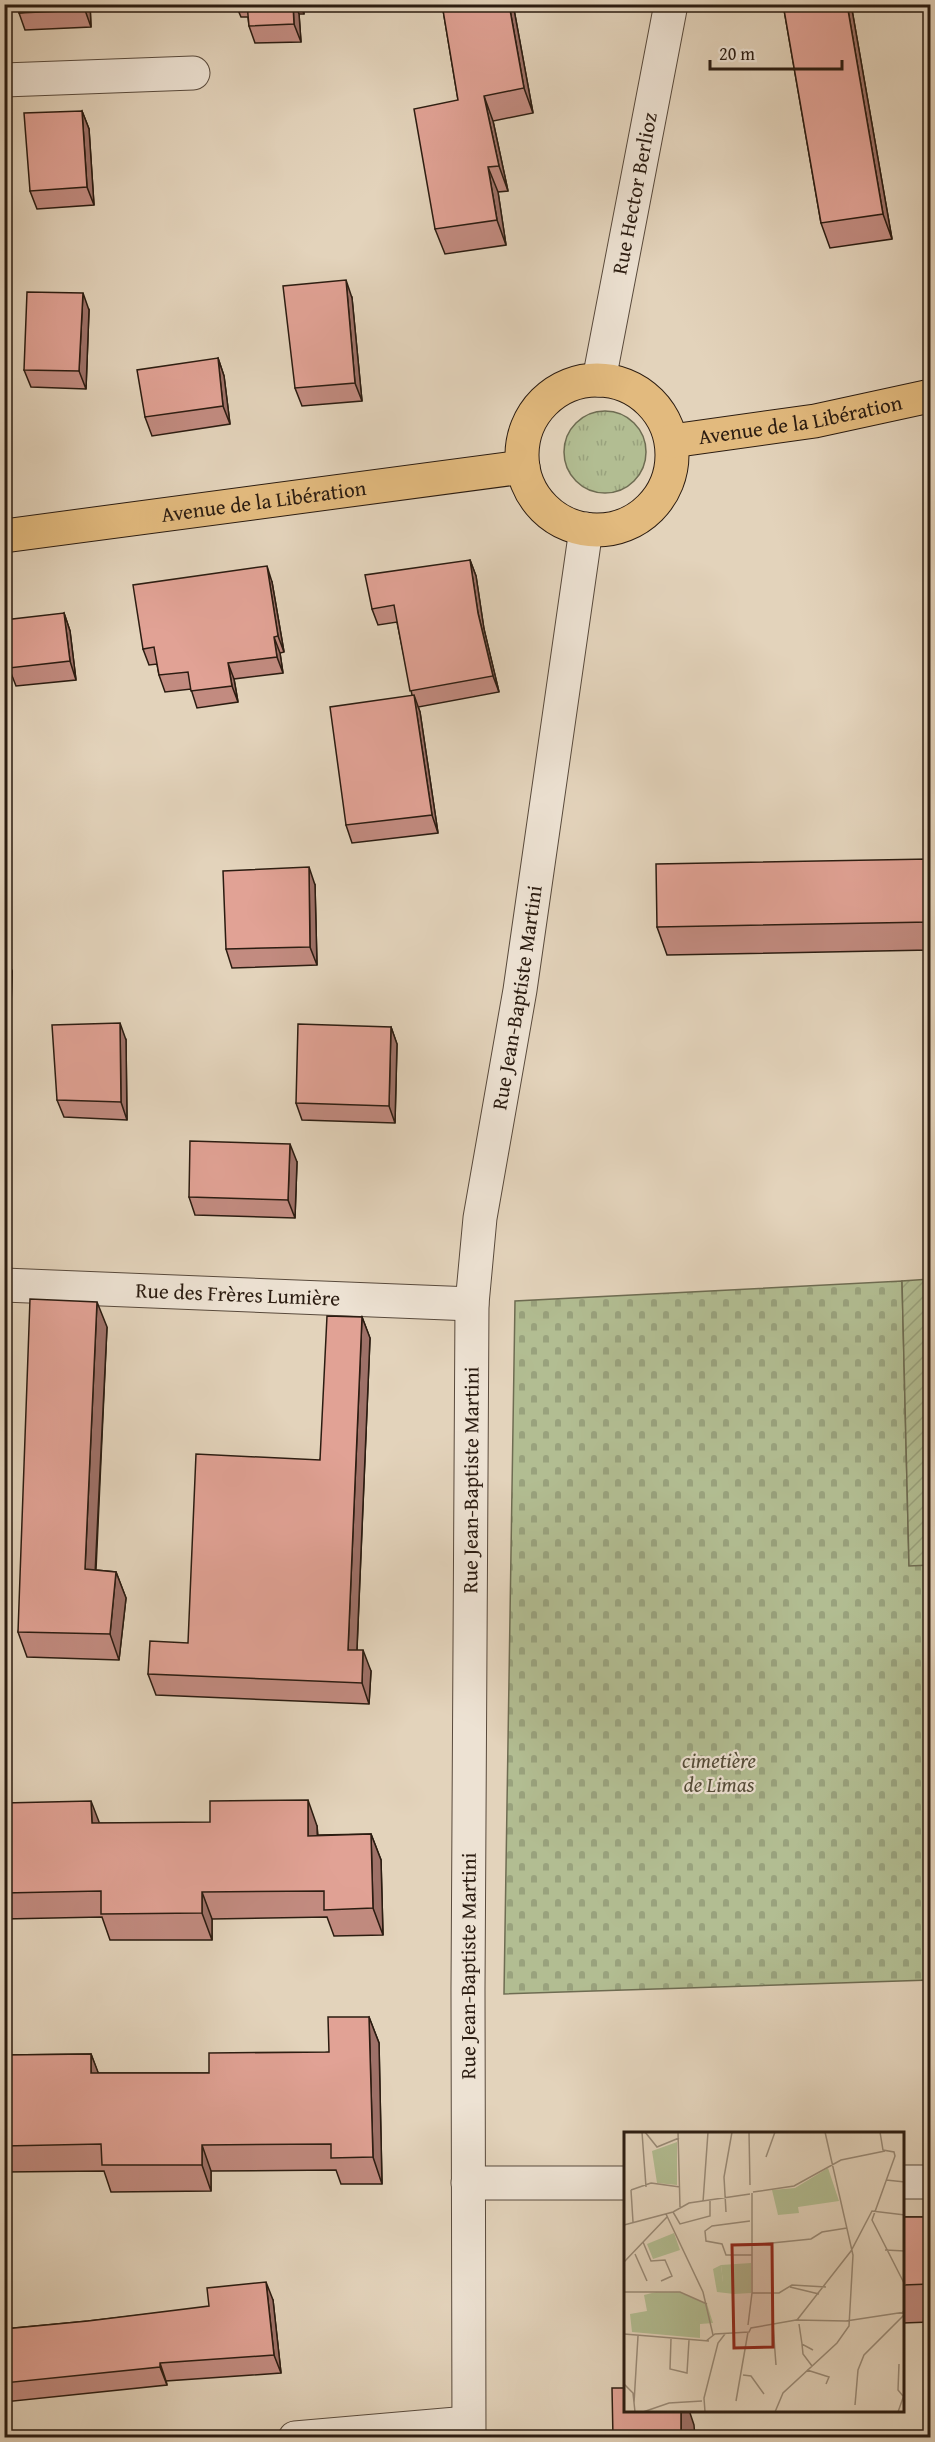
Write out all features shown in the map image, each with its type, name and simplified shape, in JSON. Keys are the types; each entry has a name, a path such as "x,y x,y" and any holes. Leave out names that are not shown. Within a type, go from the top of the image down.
{"main road":[{"name":"Avenue de la Libération","path":"599,380 624,385 646,398 663,417 672,441 672,465 666,487 652,507 625,524 610,529 586,529 564,522 544,508 530,489 523,467 522,445 528,424 541,405 557,391 577,382 599,380"},
{"name":"Avenue de la Libération","path":"672,441 815,421 930,396"},
{"name":"Avenue de la Libération","path":"4,536 523,467"}],"street":[{"name":"Rue Hector Berlioz","path":"599,380 672,4"},
{"path":"4,80 193,73"},
{"name":"Rue Jean-Baptiste Martini","path":"469,2430 472,1304 480,1218 520,990 586,529"},
{"name":"Rue des Frères Lumière","path":"4,1285 472,1304"},
{"path":"905,2182 930,2182"},
{"path":"468,2183 624,2183"},
{"path":"295,2438 469,2430"}],"green space":[{"path":"605,411 621,415 634,423 642,436 646,452 642,468 634,481 621,489 605,493 589,489 576,481 568,468 564,452 568,436 576,423 589,415"},
{"path":"930,1279 930,1565 909,1566 902,1281"},
{"name":"cimetière de Limas","path":"902,1281 909,1565 930,1565 930,1980 504,1994 515,1301"}],"building":[{"path":"18,4 84,4 85,10 19,13"},
{"path":"247,4 293,4 294,24 249,26"},
{"path":"442,4 509,4 524,88 484,96 499,166 488,167 497,220 435,229 414,109 458,100"},
{"path":"783,4 847,4 883,214 821,223"},
{"path":"82,111 87,187 30,191 24,113"},
{"path":"346,280 355,383 295,388 283,286"},
{"path":"27,292 83,293 79,371 24,370"},
{"path":"218,358 223,406 145,417 137,370"},
{"path":"470,560 478,613 493,676 410,691 394,605 372,609 365,575"},
{"path":"267,566 278,636 274,637 277,657 228,663 232,686 191,691 188,672 159,675 154,647 143,649 133,585"},
{"path":"64,613 70,661 9,668 4,620"},
{"path":"414,695 432,815 346,825 330,707"},
{"path":"930,859 930,922 657,927 656,864"},
{"path":"309,867 310,947 226,949 223,871"},
{"path":"4,954 6,954 5,991 4,991"},
{"path":"120,1023 121,1102 57,1100 52,1025"},
{"path":"298,1024 391,1027 389,1106 296,1103"},
{"path":"190,1141 290,1144 288,1200 189,1197"},
{"path":"30,1299 97,1302 85,1569 116,1572 110,1634 18,1632"},
{"path":"327,1316 362,1317 348,1650 363,1650 362,1683 148,1674 150,1641 188,1643 196,1454 320,1460"},
{"path":"308,1800 308,1836 371,1834 373,1908 324,1910 324,1891 202,1892 202,1913 101,1914 101,1891 4,1893 4,1803 91,1801 92,1823 210,1822 210,1801"},
{"path":"328,2017 369,2017 373,2157 331,2158 331,2144 202,2145 202,2165 102,2165 101,2144 4,2146 4,2055 91,2054 91,2073 209,2073 209,2053 329,2052"},
{"path":"905,2217 930,2217 930,2284 905,2285"},
{"path":"266,2282 274,2355 160,2363 160,2367 4,2383 4,2329 209,2306 207,2288"},
{"path":"612,2388 624,2388 624,2412 681,2412 681,2438 613,2438"}]}
